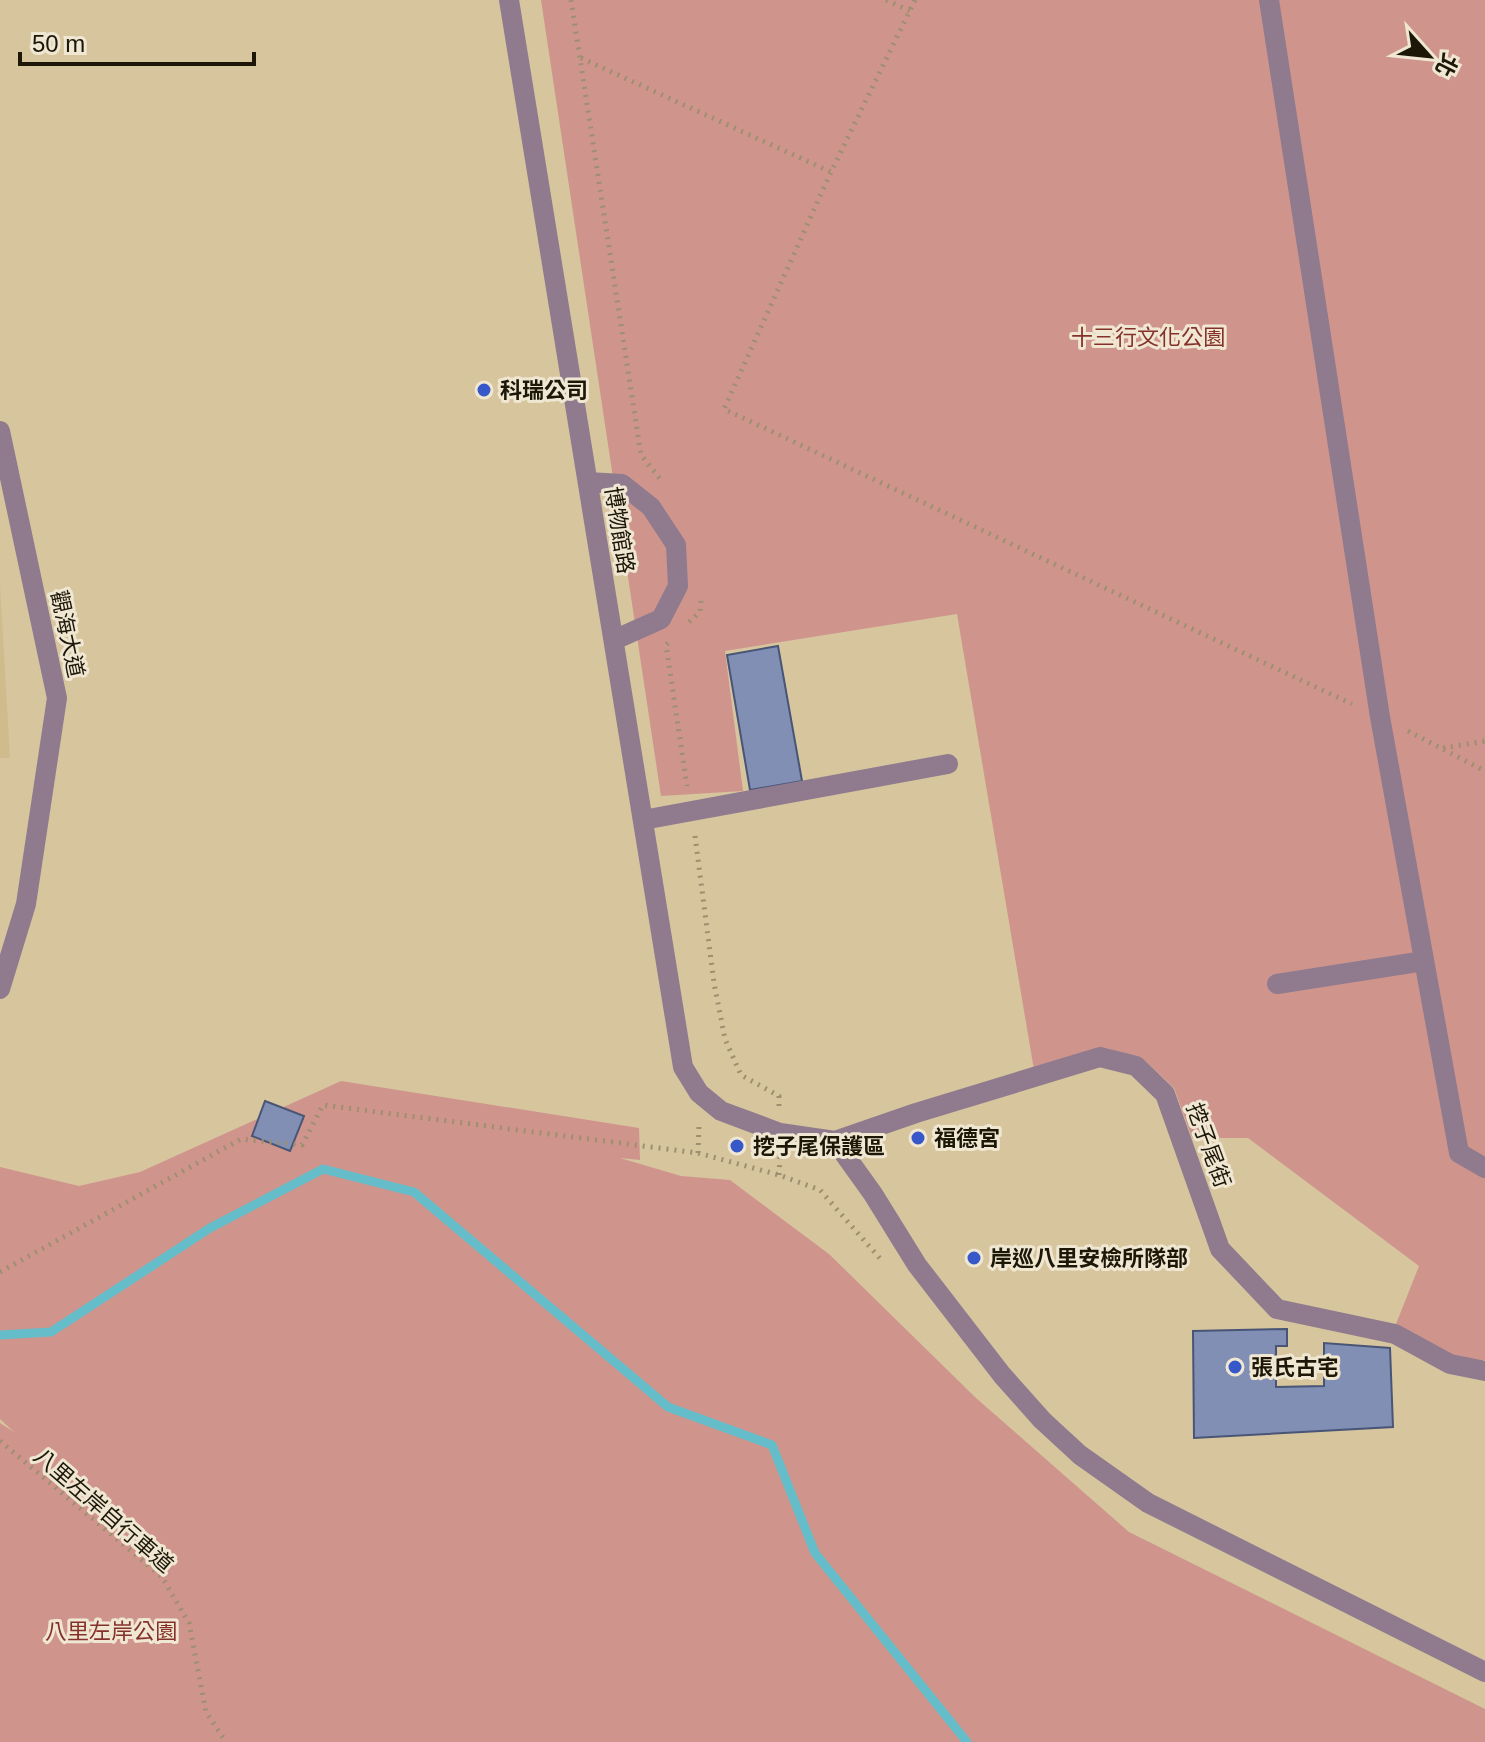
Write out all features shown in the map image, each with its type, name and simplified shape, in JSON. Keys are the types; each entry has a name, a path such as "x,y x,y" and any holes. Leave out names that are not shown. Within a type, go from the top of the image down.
{"street":[{"name":"博物館路","path":"509,0 683,1067"},
{"path":"1269,0 1380,717 1459,1153 1485,1168"},
{"name":"觀海大道","path":"0,431 57,698 26,904 0,989"},
{"path":"588,482 622,484 651,507 676,545 678,586 661,619 614,640"},
{"path":"643,820 948,764"},
{"path":"1277,984 1424,961"},
{"name":"挖子尾街","path":"683,1067 699,1093 721,1111 780,1133 835,1141 1100,1057 1136,1066 1165,1094 1220,1249 1277,1309 1395,1334 1450,1364 1485,1371"},
{"path":"835,1141 873,1194 917,1265 1002,1375 1042,1420 1080,1455 1148,1503 1485,1672"}],"path":[{"path":"886,0 910,11"},
{"path":"915,0 831,172 724,409 1380,717 1485,771"},
{"path":"581,58 831,172"},
{"path":"1443,748 1485,741"},
{"path":"0,1272 241,1139 302,1145 323,1105 698,1153 779,1175"},
{"name":"八里左岸自行車道","path":"0,1441 162,1577 189,1623 206,1712 226,1742"}],"shaded area":[{"path":"0,586 10,758 0,758"}],"green space":[{"name":"十三行文化公園","path":"541,0 1485,0 1485,1360 1456,1359 1396,1324 1419,1266 1248,1138 1192,1138 1174,1088 1144,1060 1106,1048 1034,1070 957,614 725,651 743,791 661,796"},
{"name":"八里左岸公園","path":"341,1081 639,1128 640,1160 620,1158 681,1176 730,1180 829,1254 976,1398 1129,1532 1485,1709 1485,1742 0,1742 0,1423 14,1432 0,1419 0,1167 79,1186 140,1172"}],"building":[{"path":"778,646 802,781 750,790 727,655"},
{"path":"265,1101 304,1116 290,1151 252,1136"},
{"name":"張氏古宅","path":"1287,1329 1287,1346 1276,1346 1276,1387 1324,1386 1324,1343 1390,1348 1393,1427 1194,1438 1193,1331"}],"waterway":[{"path":"0,1335 51,1332 210,1228 323,1169 414,1192 668,1407 772,1445 815,1553 967,1742"}],"place":[{"name":"科瑞公司","path":"484,390"},
{"name":"福德宮","path":"918,1138"},
{"name":"挖子尾保護區","path":"737,1146"},
{"name":"岸巡八里安檢所隊部","path":"974,1258"},
{"name":"張氏古宅","path":"1235,1367"}]}
